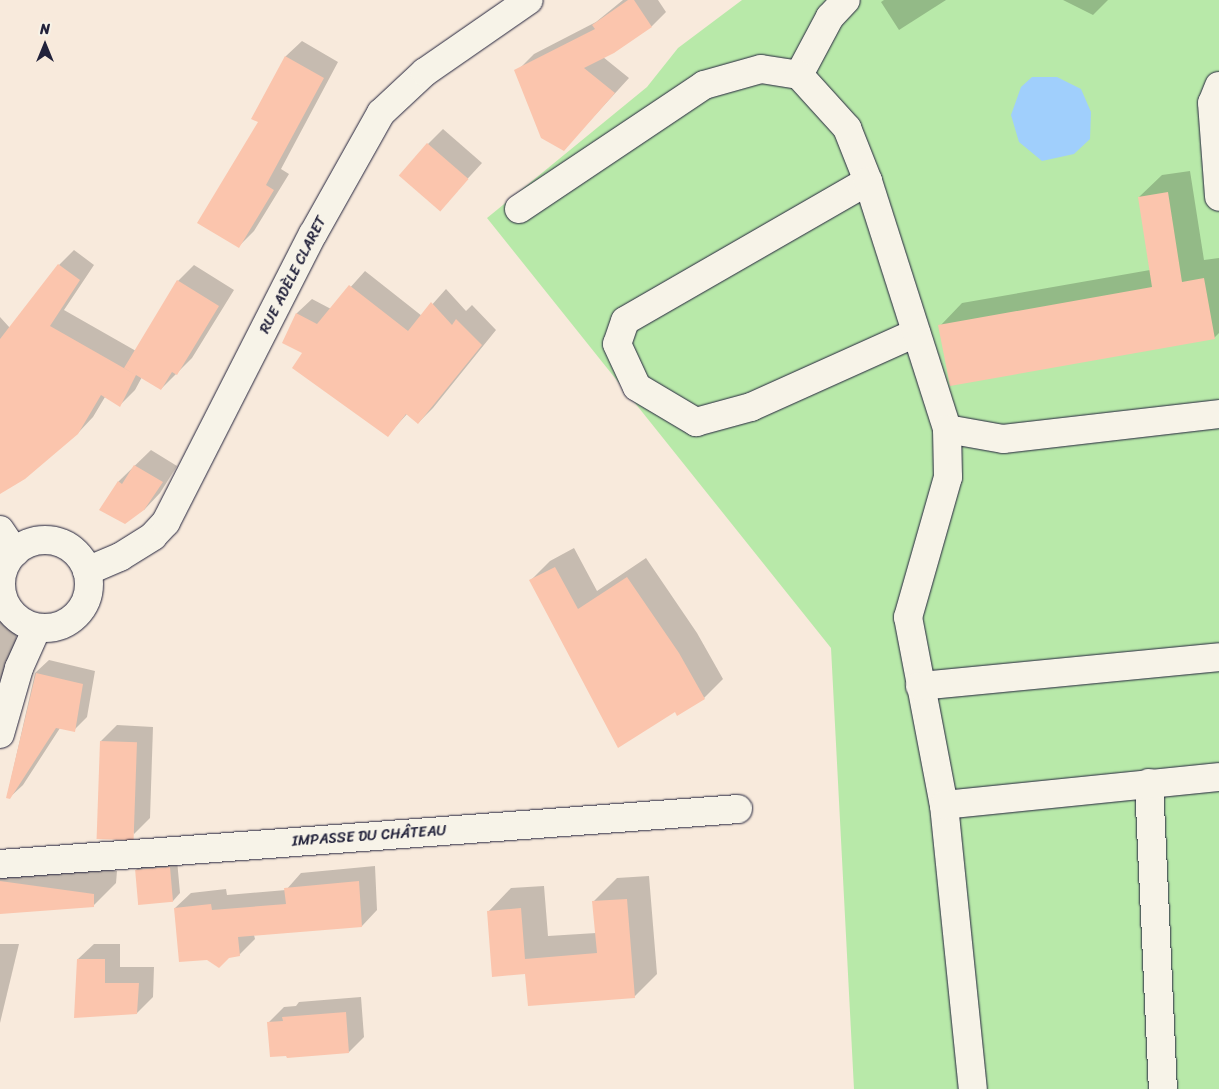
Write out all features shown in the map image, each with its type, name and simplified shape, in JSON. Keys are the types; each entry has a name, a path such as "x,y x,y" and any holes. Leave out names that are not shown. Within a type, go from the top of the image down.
{"street":[{"name":"RUE ADÈLE CLARET","path":"88,571 120,557 154,536 166,522 313,234 381,113 424,72 529,0"},
{"path":"799,75 830,17 846,0"},
{"path":"519,209 704,85 761,70 799,75 847,128 868,181 947,429 948,477 908,617 944,805 973,1089"},
{"path":"1219,86 1212,103 1219,197"},
{"path":"868,181 625,321 617,344 638,386 696,422 751,407 916,333"},
{"path":"947,429 1003,439 1219,414"},
{"path":"0,530 15,552"},
{"path":"52,541 70,548 84,562 88,571 89,584 82,609 74,618 63,625 37,628 22,622 10,611 3,597 1,581 6,565 15,552 32,543 52,541"},
{"path":"0,734 19,668 37,628"},
{"path":"920,686 1219,657"},
{"path":"944,805 1219,777"},
{"path":"1149,784 1162,1089"},
{"name":"IMPASSE DU CHÂTEAU","path":"0,864 738,808"}],"green space":[{"path":"742,0 1219,0 1219,1089 854,1089 831,648 487,218 647,87 678,48"}],"water":[{"path":"1032,77 1057,77 1081,89 1091,112 1090,139 1074,154 1042,161 1019,142 1011,115 1021,87"}],"building":[{"path":"628,0 634,0 652,27 614,53 584,68 615,93 564,151 541,138 514,70 595,29 592,25"},
{"path":"285,56 324,78 266,185 274,190 239,248 197,223 258,122 251,119"},
{"path":"427,143 469,179 440,212 399,175"},
{"path":"1168,192 1182,282 1204,278 1215,339 950,386 938,325 1152,287 1138,197"},
{"path":"58,264 80,280 50,326 136,375 120,407 101,395 78,434 25,479 0,494 0,339"},
{"path":"177,280 219,306 177,375 172,372 161,390 124,368"},
{"path":"349,285 408,331 431,302 452,325 456,319 482,345 418,424 406,414 388,437 292,368 302,353 282,343 296,313 317,324"},
{"path":"134,465 163,482 144,510 125,524 99,510 118,481 122,484"},
{"path":"555,567 578,609 627,577 679,653 705,699 677,716 675,712 618,748 529,580"},
{"path":"36,673 83,684 75,732 56,728 10,799 6,798"},
{"path":"100,741 137,742 134,840 97,839"},
{"path":"170,867 173,902 138,905 135,870"},
{"path":"0,881 94,894 94,907 0,914"},
{"path":"359,881 362,927 238,937 240,956 229,958 219,968 207,960 179,962 174,908 211,904 212,910 286,904 284,888"},
{"path":"627,899 635,998 528,1006 525,974 492,977 487,911 521,908 525,959 597,953 592,901"},
{"path":"77,959 105,959 105,983 139,983 137,1014 74,1018"},
{"path":"346,1012 349,1053 287,1058 286,1056 270,1057 267,1022 283,1021 282,1017"}]}
